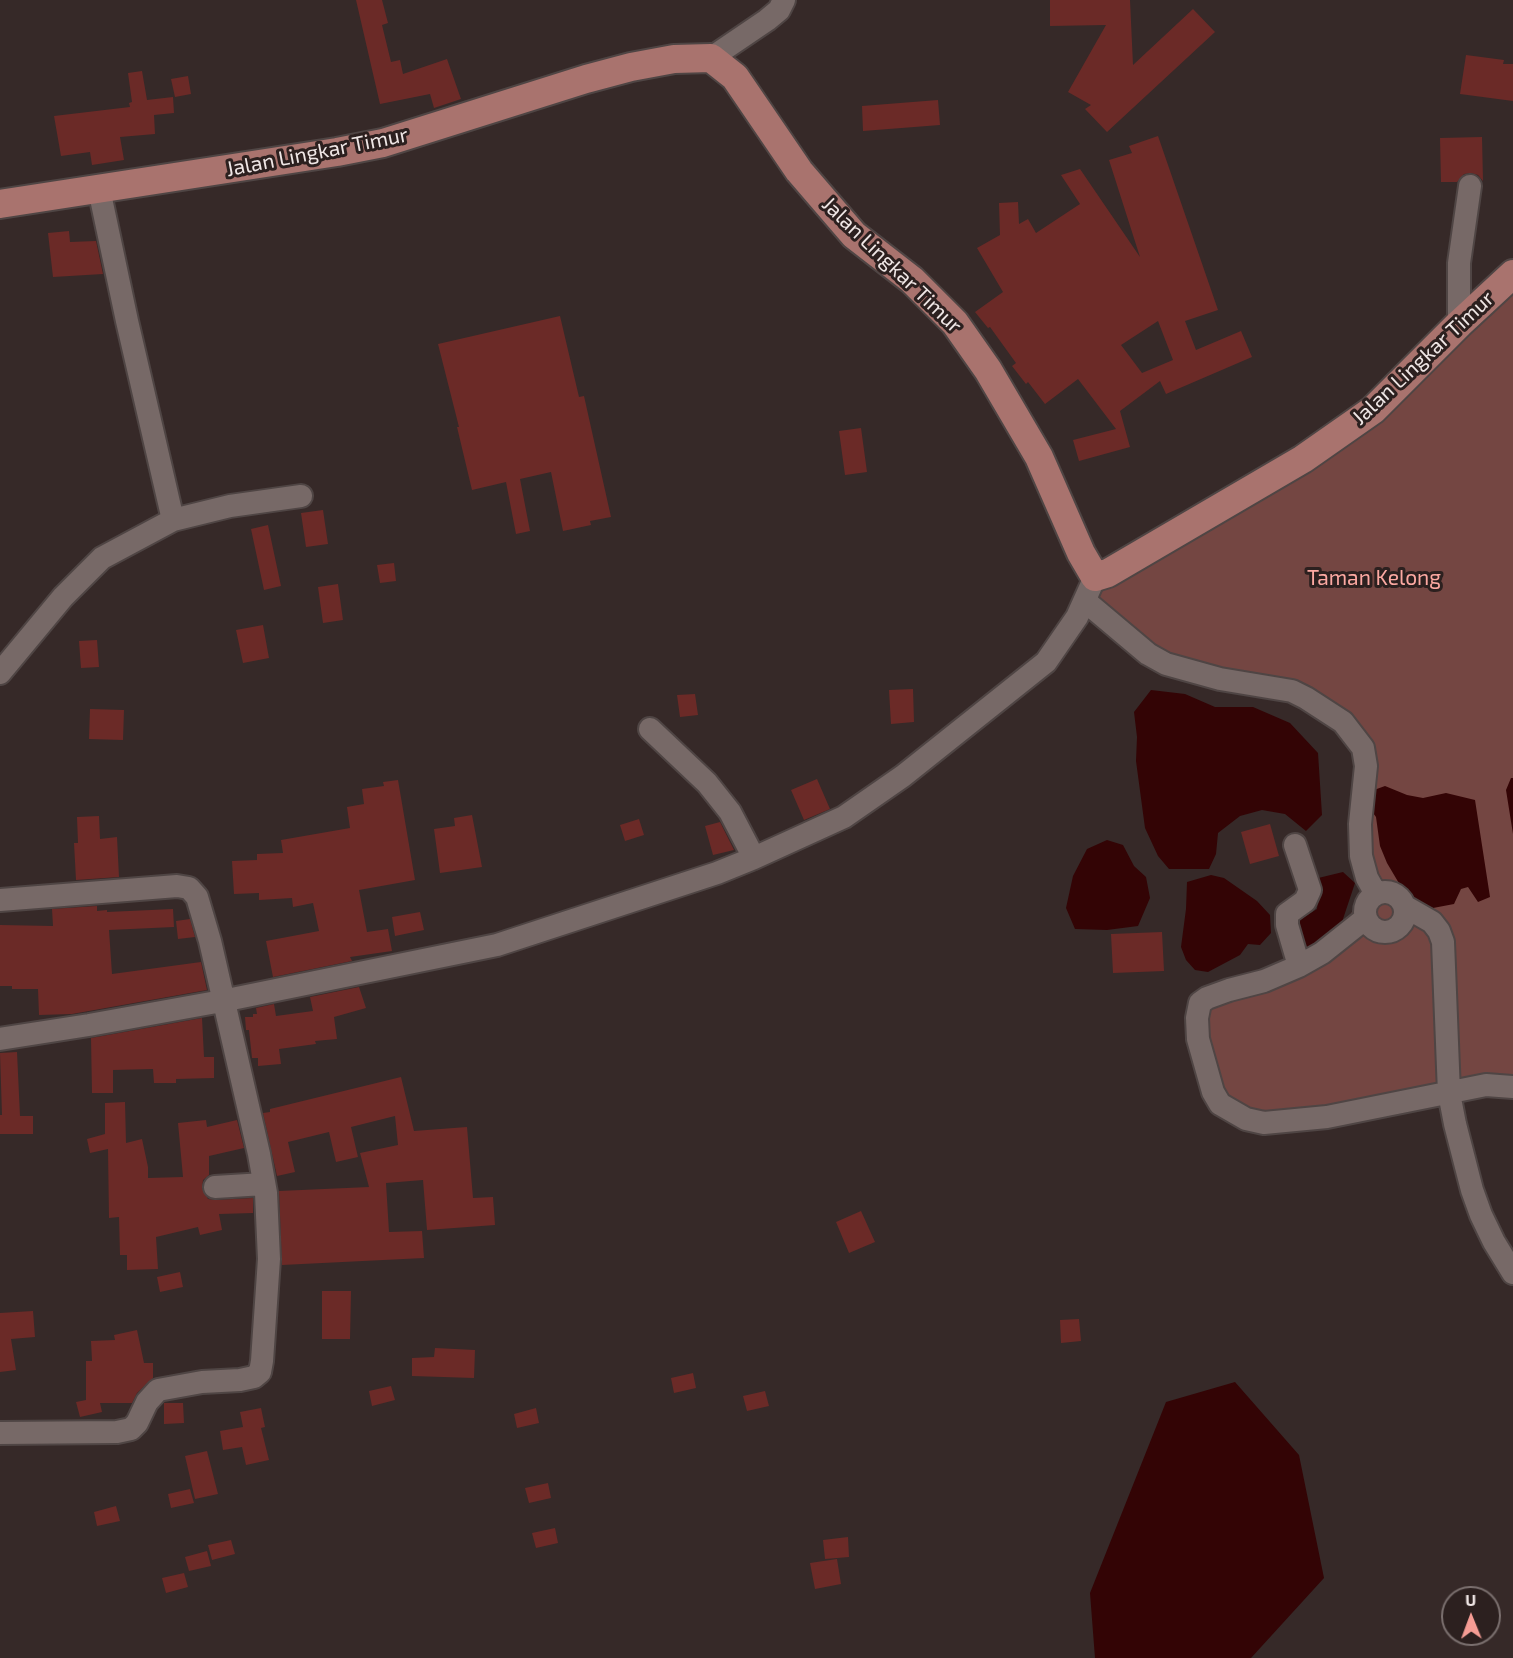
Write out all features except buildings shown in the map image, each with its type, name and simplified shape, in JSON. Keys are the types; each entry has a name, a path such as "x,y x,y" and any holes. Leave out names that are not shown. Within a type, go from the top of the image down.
{"main road":[{"name":"Jalan Lingkar Timur","path":"0,204 383,143 620,70 674,59 711,58 735,77 799,171 854,235 912,280 956,322 988,370 1039,457 1081,553 1090,589 1108,573 1311,453 1373,410 1513,274"}],"street":[{"path":"711,58 767,20 779,10 784,0"},
{"path":"1460,324 1459,263 1470,186"},
{"path":"99,189 173,520"},
{"path":"0,673 63,597 102,558 173,520 230,506 301,496"},
{"path":"0,1039 222,1001 506,943 717,873 754,858 844,817 903,776 1046,662 1077,617 1090,589 1148,654 1166,664 1220,679 1292,692 1306,698 1343,722 1363,748 1365,766 1360,824 1361,856 1367,878 1376,894"},
{"path":"650,729 707,783 730,812 754,858"},
{"path":"1295,845 1310,890 1305,901 1287,914 1287,925 1299,966"},
{"path":"0,900 177,886 189,888 197,897 240,1070 264,1184 269,1259 266,1325 260,1372 248,1379 202,1382 158,1390 147,1402 137,1423 131,1429 117,1432 0,1433"},
{"path":"1389,893 1401,900 1404,906 1403,920 1394,930 1387,932 1374,929 1366,918 1366,904 1376,894 1389,893"},
{"path":"1404,906 1432,922 1443,942 1449,1093 1455,1124 1472,1190 1494,1242 1513,1273"},
{"path":"1366,918 1322,953 1299,966 1264,981 1207,998 1200,1003 1197,1018 1198,1039 1213,1092 1220,1104 1246,1119 1264,1123 1327,1117 1486,1085 1513,1087"},
{"path":"215,1187 264,1184"}],"green space":[{"name":"Taman Kelong","path":"1513,274 1513,1091 1264,1123 1213,1092 1198,1039 1207,998 1339,941 1367,878 1363,748 1323,709 1220,679 1117,628 1077,617 1097,577 1303,459"}],"shaded area":[{"path":"1151,690 1185,694 1215,707 1253,707 1290,723 1318,753 1322,815 1306,831 1285,814 1262,810 1240,816 1218,833 1216,854 1209,869 1169,869 1158,856 1145,828 1136,761 1137,737 1134,712"},
{"path":"1513,778 1513,834 1506,790"},
{"path":"1385,786 1407,795 1423,798 1446,793 1475,800 1490,897 1478,902 1468,887 1461,889 1454,904 1433,908 1414,902 1400,885 1387,863 1380,846 1376,817 1366,803 1374,790"},
{"path":"1107,840 1123,845 1134,866 1146,877 1150,898 1138,926 1107,930 1075,929 1066,908 1073,876 1087,849"},
{"path":"1343,872 1355,883 1339,931 1299,960 1295,923 1317,909 1318,900 1310,880"},
{"path":"1211,875 1224,878 1257,901 1270,915 1271,933 1260,945 1248,944 1240,955 1208,972 1195,970 1186,960 1181,947 1187,882"},
{"path":"1235,1382 1299,1455 1324,1578 1251,1658 1095,1658 1090,1593 1166,1402"}]}
